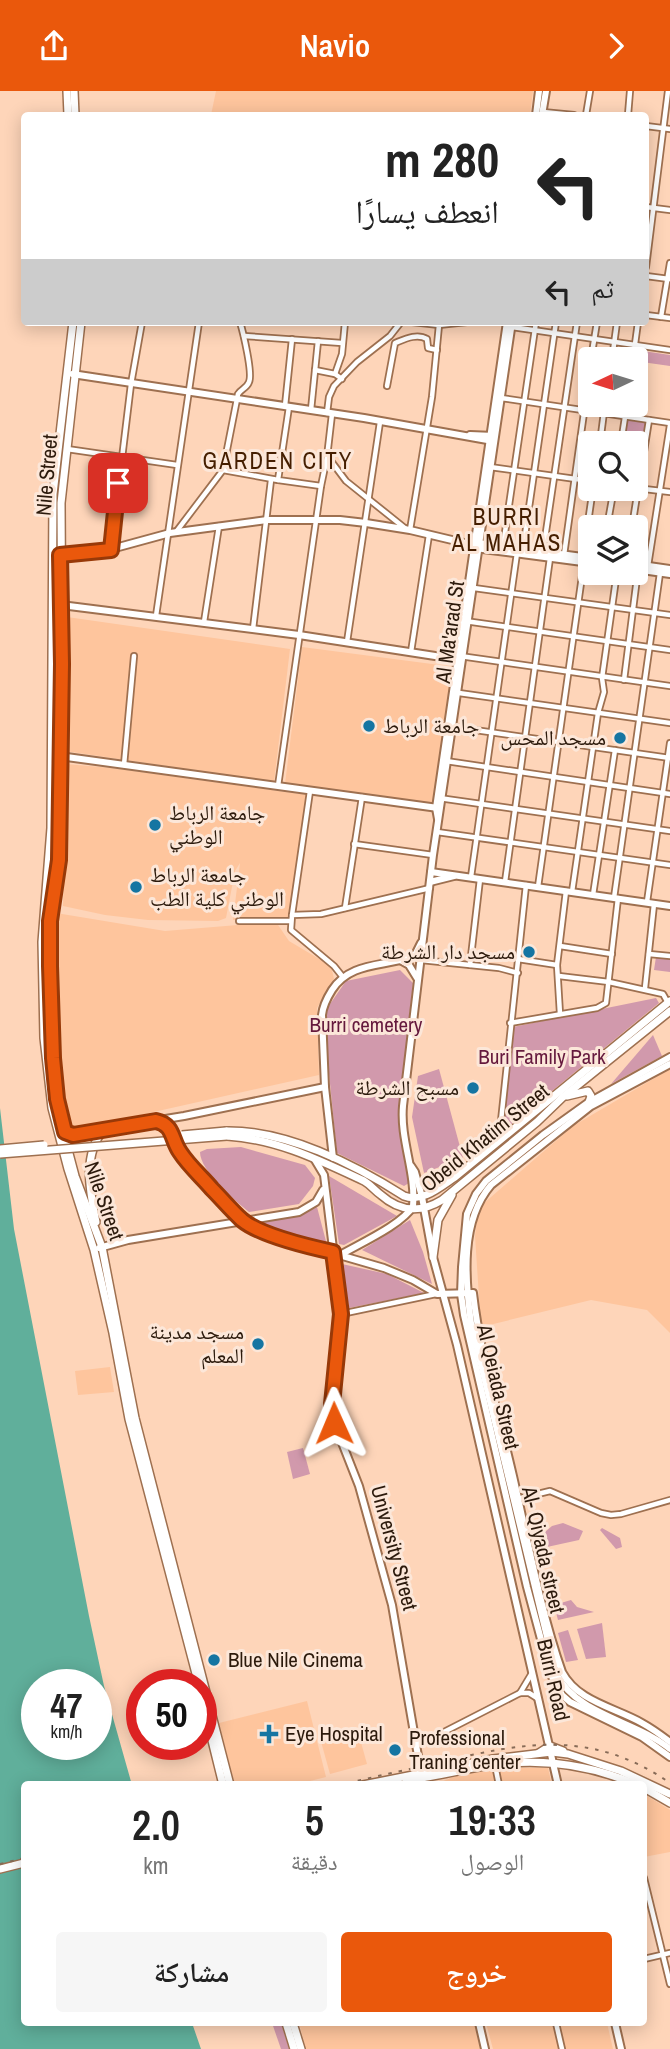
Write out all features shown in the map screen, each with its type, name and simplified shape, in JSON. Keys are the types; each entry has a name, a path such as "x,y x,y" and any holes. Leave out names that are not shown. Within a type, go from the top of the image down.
{"main road":[{"path":"67,91 68,112"},
{"path":"74,91 75,112"},
{"path":"539,91 540,112"},
{"path":"541,112 546,91"},
{"name":"Nile Street","path":"73,326 61,503 56,756 49,870 42,931 46,1056 52,1108 61,1146 98,1248 135,1418 229,1781"},
{"name":"Nile Street","path":"79,326 53,494 59,860 50,921 53,1058 57,1099 75,1176 96,1229 129,1419 195,1669"},
{"name":"Al Ma'arad St","path":"418,1198 402,1115 440,798 508,326"},
{"path":"70,377 380,419 398,424"},
{"path":"364,418 493,439"},
{"path":"60,555 111,550 172,533 219,525 267,520 317,520 366,523 477,545 578,558"},
{"path":"477,545 503,546 550,558 578,560"},
{"name":"Al Ma'arad St","path":"467,621 474,588 477,545"},
{"path":"648,566 670,569"},
{"path":"648,570 660,573 670,569"},
{"path":"61,605 204,622 461,659"},
{"name":"Al Ma'arad St","path":"446,761 459,693 461,659"},
{"path":"56,756 439,808"},
{"path":"431,871 670,906"},
{"path":"430,885 456,875"},
{"path":"332,1158 325,1087 322,1011 327,998 342,976 355,970 415,955 424,935"},
{"path":"400,960 421,960"},
{"path":"400,960 413,969 418,982"},
{"name":"Obeid Khatim Street","path":"313,1154 373,1186 381,1196 411,1210 424,1209 442,1200 537,1122 669,1005"},
{"name":"Obeid Khatim Street","path":"0,1151 227,1133 254,1137 332,1158 404,1196 418,1198 455,1177 669,1005"},
{"name":"Al Qeiada Street","path":"670,1057 589,1102 509,1162 476,1193 467,1214 465,1228 466,1325 533,1585 550,1674 562,1695 581,1710 642,1737 670,1757"},
{"name":"Al- Qiyada street","path":"670,1064 584,1111 486,1191 473,1216 467,1293 471,1323 552,1663 561,1683 575,1699 645,1732 670,1749"},
{"path":"65,1132 73,1135 156,1121 325,1087"},
{"path":"563,1097 586,1091 592,1096 589,1102"},
{"path":"156,1121 171,1128 182,1155 221,1200 255,1228 405,1276 440,1295 467,1293"},
{"path":"96,1229 90,1192 90,1164 96,1138 104,1129"},
{"path":"313,1154 323,1146 329,1135"},
{"name":"University Street","path":"313,1154 323,1172 341,1314 332,1404 334,1423 359,1486 382,1567 400,1641 421,1780"},
{"path":"433,1257 440,1215 466,1179"},
{"path":"98,1248 306,1209 320,1197 325,1185"},
{"path":"342,1254 411,1210 418,1198"},
{"name":"Burri Road","path":"418,1198 424,1209 440,1295 457,1345 557,1781"},
{"path":"533,1585 566,1679 584,1696 641,1722 670,1742"},
{"path":"421,1780 551,1749 621,1771 642,1781"},
{"path":"217,1760 222,1781"},
{"path":"403,1781 421,1780 495,1764 553,1763 596,1770 621,1781"},
{"path":"647,1783 670,1794"},
{"path":"647,1790 670,1803"},
{"path":"0,1870 21,1865"},
{"path":"287,2026 294,2049"},
{"path":"294,2026 301,2049"},
{"path":"481,2026 485,2049"},
{"path":"616,2026 621,2049"}],"street":[{"path":"586,112 590,91"},
{"path":"628,112 631,91"},
{"path":"649,245 668,91"},
{"path":"649,126 670,129"},
{"path":"649,207 670,210"},
{"path":"661,317 670,263"},
{"path":"649,276 669,279"},
{"path":"649,315 670,318"},
{"path":"111,550 131,384 141,326"},
{"path":"156,616 172,533 177,465 198,326"},
{"path":"172,533 223,470 239,391 247,386 250,378 241,326"},
{"path":"335,374 342,354 344,326"},
{"path":"278,786 327,457 330,394 357,362 390,337 398,326"},
{"path":"327,457 346,481 408,530 431,406 439,326"},
{"path":"519,326 670,350"},
{"path":"503,546 535,326"},
{"path":"471,877 512,593 534,473 556,326"},
{"path":"543,552 576,326"},
{"path":"593,347 596,326"},
{"path":"614,347 617,326"},
{"path":"635,345 637,326"},
{"path":"244,335 342,343"},
{"path":"387,386 395,343 414,336 426,337 428,348 437,350"},
{"path":"278,481 292,339"},
{"path":"310,410 318,341"},
{"path":"316,370 335,374 342,379"},
{"path":"499,398 578,410"},
{"path":"564,555 583,417"},
{"path":"623,431 625,417 670,424 648,566"},
{"path":"647,431 649,420"},
{"path":"347,642 380,422"},
{"path":"66,449 177,465"},
{"path":"489,467 578,479"},
{"path":"223,470 321,486"},
{"path":"253,629 271,479"},
{"path":"648,489 670,492"},
{"path":"204,622 219,525"},
{"path":"411,652 429,535"},
{"path":"505,882 550,558"},
{"path":"510,1023 602,1006 606,1003 619,857 660,573"},
{"path":"538,887 582,585"},
{"path":"560,1014 557,965 578,851 592,746 604,692 603,678 615,585"},
{"path":"624,680 635,585"},
{"path":"474,588 670,615"},
{"path":"467,621 670,650"},
{"path":"124,765 134,656"},
{"path":"461,659 670,686"},
{"path":"459,693 670,723"},
{"path":"454,727 669,758"},
{"path":"645,988 653,863 670,743"},
{"path":"593,895 615,750"},
{"path":"446,761 670,794"},
{"path":"310,791 291,930 342,976"},
{"path":"345,908 362,797"},
{"path":"440,798 670,831"},
{"path":"437,832 670,865"},
{"path":"355,844 433,855"},
{"path":"470,965 480,879"},
{"path":"239,922 321,913 430,885"},
{"path":"499,1141 526,885"},
{"path":"560,946 612,954"},
{"path":"649,954 670,956"},
{"path":"518,959 557,965"},
{"path":"421,960 518,973"},
{"path":"559,976 645,988 663,994 669,1005"},
{"path":"341,1314 440,1295"},
{"path":"515,1499 550,1491 611,1515 670,1500"},
{"path":"416,1744 520,1693 533,1671"},
{"path":"520,1693 532,1694 540,1701"},
{"path":"495,1764 498,1781"},
{"path":"647,1890 670,1984"},
{"path":"647,1958 670,1953"},
{"path":"557,2026 562,2049"}],"shaded area":[{"path":"216,91 533,91 530,112 212,112"},
{"path":"67,617 290,649 274,782 65,751"},
{"name":"جامعة الرباط","path":"302,647 455,667 435,805 285,784"},
{"name":"جامعة الرباط الوطني","path":"66,764 308,795 288,917 233,920 240,863 235,871 226,918 218,921 148,920 63,906"},
{"path":"56,913 165,931 276,922 289,941 331,966 334,979 317,1008 319,1075 69,1131 58,1031"},
{"path":"670,1069 670,1333 647,1310 591,1300 481,1327 475,1236 477,1219 483,1204 573,1126"},
{"path":"110,1367 114,1392 78,1395 75,1371"},
{"name":"Eye Hospital","path":"307,1701 326,1777 310,1781 234,1781 219,1723"},
{"path":"357,1728 367,1764 330,1774 320,1738"},
{"path":"504,1768 548,1768 551,1781 443,1781 456,1776"},
{"path":"647,1796 670,1810 670,1852 647,1856"},
{"path":"300,2026 475,2026 480,2049 306,2049"},
{"path":"487,2026 608,2026 613,2049 493,2049"}],"green space":[{"path":"648,352 670,355 670,366 648,363"},
{"path":"626,420 647,423 646,431 625,431"},
{"path":"656,957 670,958 670,972 654,970"},
{"name":"Burri cemetery","path":"400,970 413,983 398,1117 409,1183 404,1186 337,1153 323,1014 346,981"},
{"name":"Buri Family Park","path":"656,998 659,1003 501,1133 513,1027"},
{"path":"653,1035 662,1056 611,1084"},
{"path":"439,1069 463,1158 424,1173 412,1117 418,1076"},
{"path":"241,1147 305,1165 315,1178 313,1186 299,1204 249,1212 212,1176 200,1152 207,1149"},
{"path":"329,1176 397,1216 344,1245 339,1244"},
{"path":"317,1207 327,1245 253,1222 302,1215"},
{"path":"410,1220 423,1252 432,1284 362,1250"},
{"path":"342,1264 387,1274 424,1293 349,1308"},
{"path":"303,1448 310,1474 293,1479 287,1452"},
{"path":"563,1523 583,1531 579,1540 547,1547 545,1532 552,1526"},
{"path":"602,1528 620,1538 622,1547 616,1549 600,1530"},
{"path":"571,1600 577,1607 594,1612 558,1620 554,1605"},
{"path":"602,1623 606,1657 586,1659 577,1629"},
{"path":"568,1630 578,1660 566,1662 558,1633"},
{"path":"273,2026 282,2026 289,2049 281,2049"}],"water":[{"path":"0,1108 14,1229 100,1669 21,1669 21,1760 112,1760 112,1714 131,1781 21,1781 21,2026 193,2026 201,2049 0,2049"}],"railway":[{"path":"355,1781 499,1750 557,1745 585,1747 613,1754 670,1783"},
{"path":"0,1864 21,1859"}],"place":[{"name":"جامعة الرباط","path":"369,726"},
{"name":"مسجد المحس","path":"620,738"},
{"name":"جامعة الرباط الوطني","path":"155,825"},
{"name":"جامعة الرباط الوطني كلية الطب","path":"136,887"},
{"name":"مسجد دار الشرطة","path":"529,952"},
{"name":"مسبح الشرطة","path":"473,1088"},
{"name":"مسجد مدينة المعلم","path":"258,1344"},
{"name":"Blue Nile Cinema","path":"214,1660"},
{"name":"Eye Hospital","path":"269,1734"},
{"name":"Professional Traning center","path":"395,1750"}],"district":[{"name":"GARDEN CITY","path":"278,461"},
{"name":"BURRI AL MAHAS","path":"507,530"}],"route":[{"path":"118,483 111,550 93,554 60,555 62,664 59,860 50,921 51,1037 57,1099 65,1132 73,1135 156,1121 165,1123 171,1128 182,1155 221,1200 243,1220 255,1228 333,1252 341,1314 332,1404 334,1423"}]}
